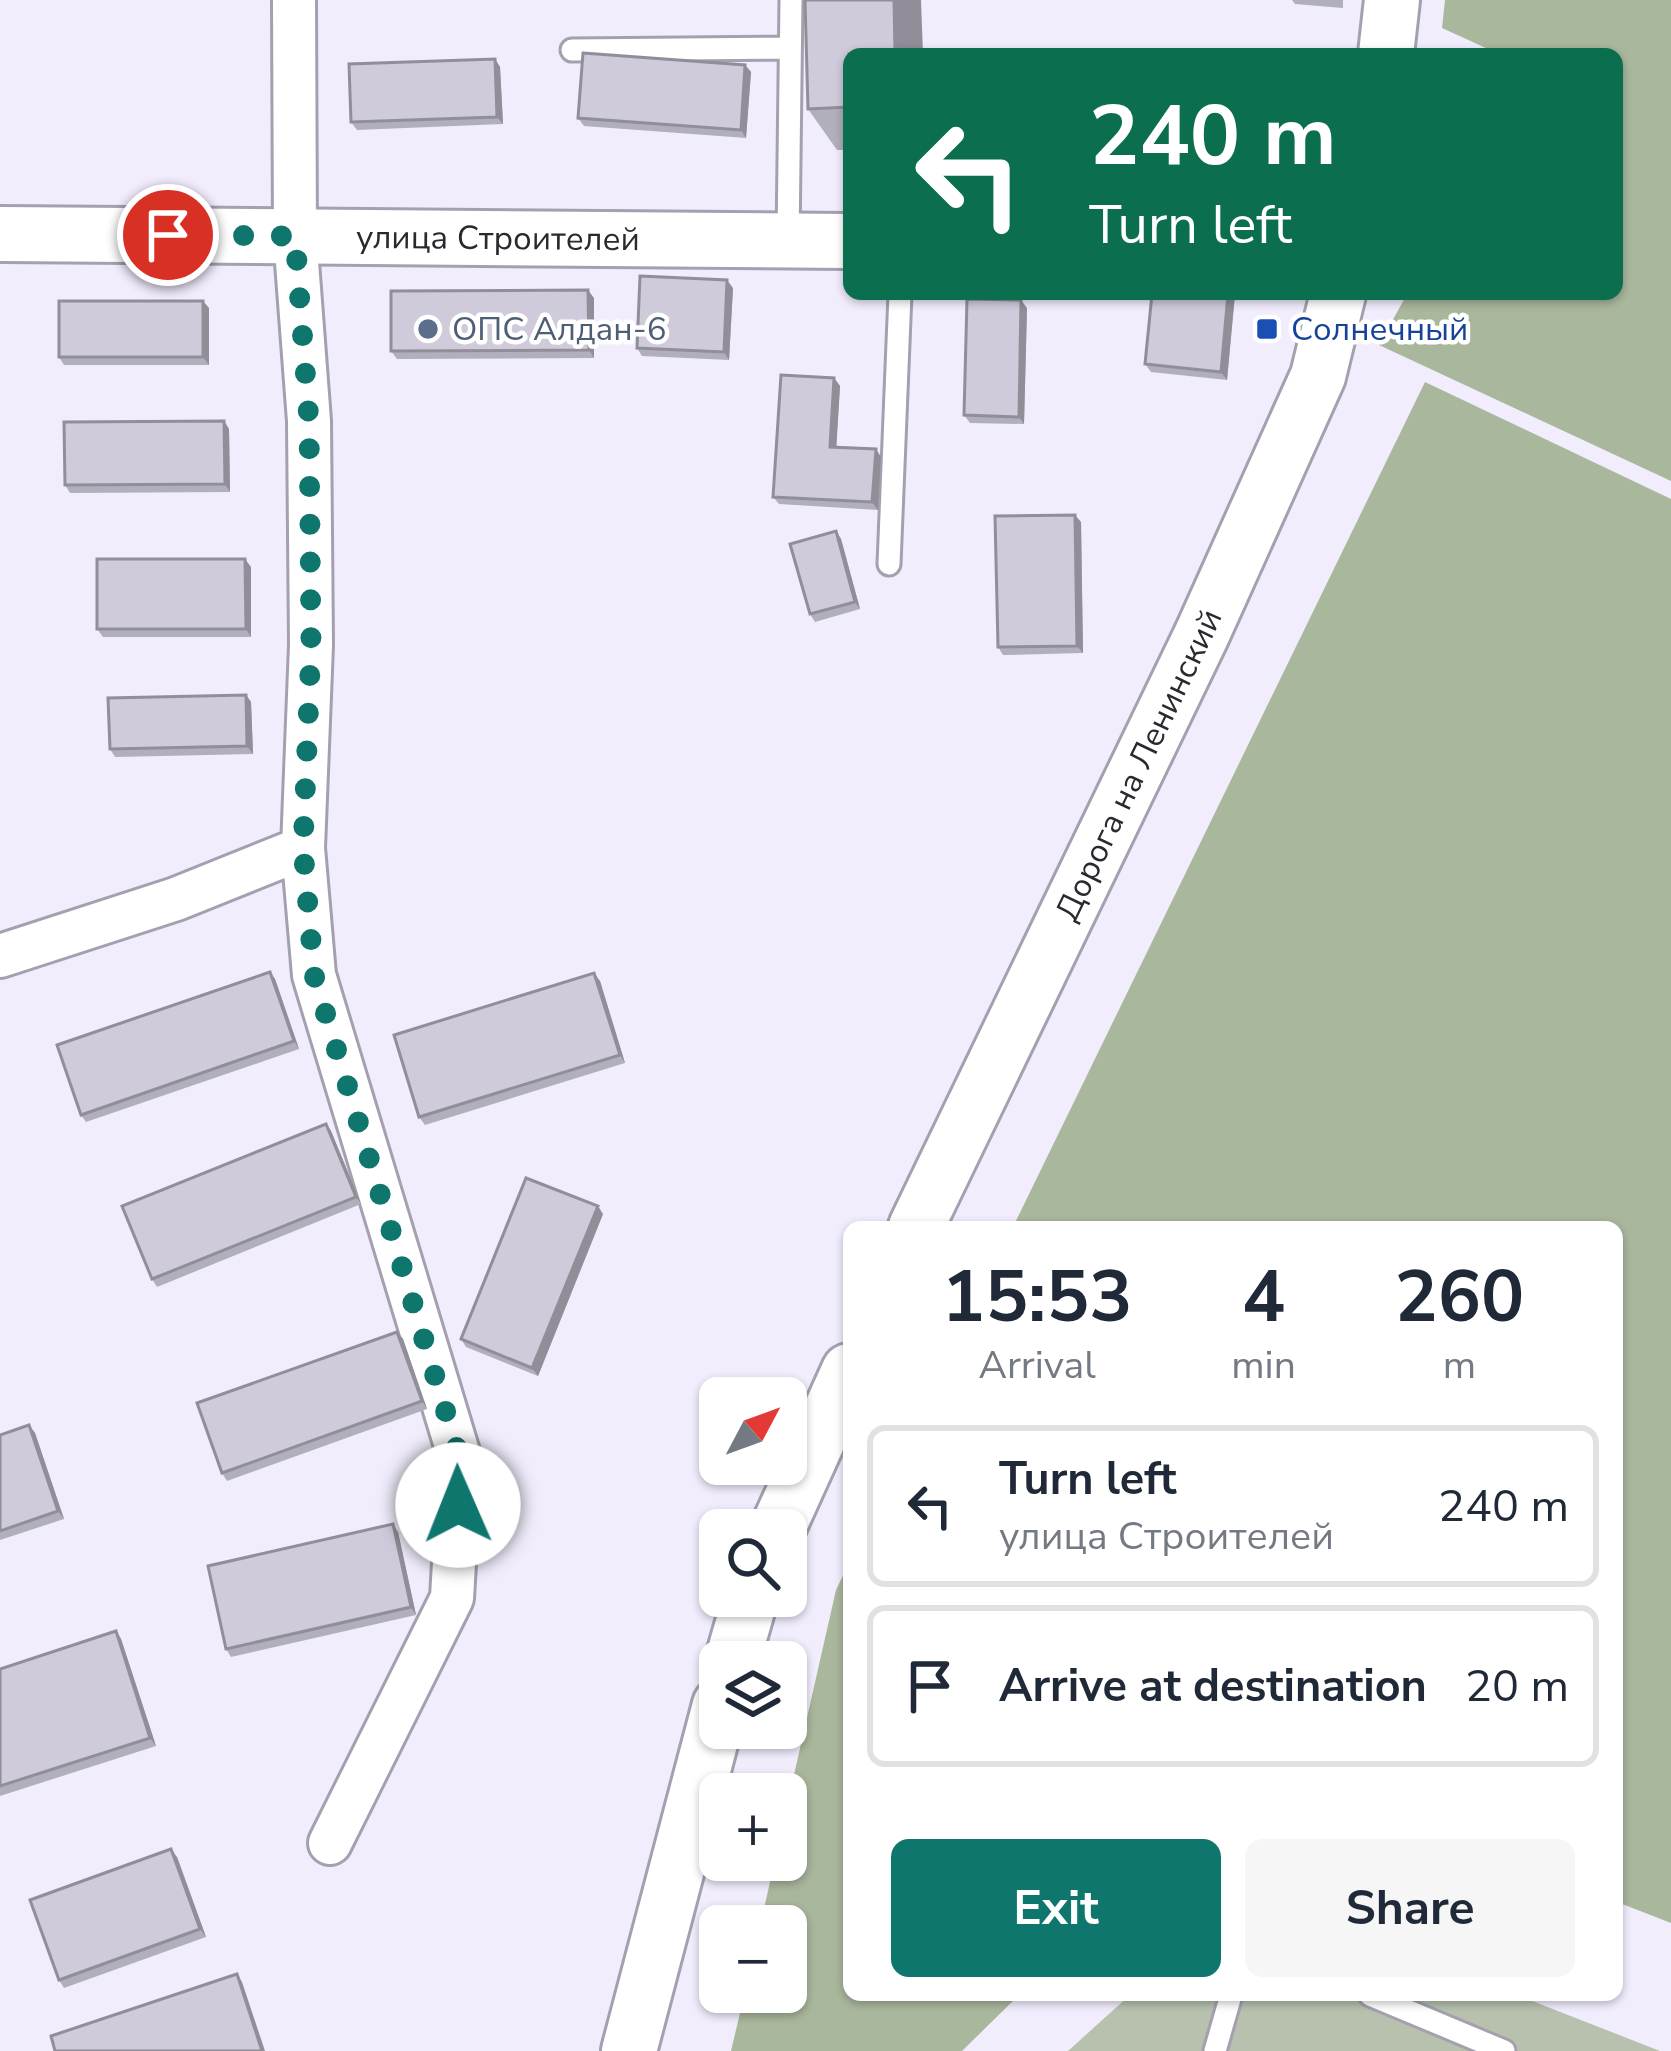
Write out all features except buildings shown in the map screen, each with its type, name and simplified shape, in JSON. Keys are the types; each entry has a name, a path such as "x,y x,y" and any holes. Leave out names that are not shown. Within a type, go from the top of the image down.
{"street":[{"path":"294,0 295,236 309,444 311,645 303,848 314,975 460,1459 452,1598 330,1843"},
{"path":"1387,48 1391,0"},
{"name":"улица Строителей","path":"0,234 843,241"},
{"name":"Дорога на Ленинский","path":"919,1221 1212,612 1318,376 1337,300"},
{"path":"0,956 176,899 303,848"},
{"path":"787,1509 843,1384"},
{"path":"629,2051 708,1749"}],"lane":[{"path":"788,241 791,0"},
{"path":"572,50 790,48"},
{"path":"889,564 901,300"},
{"path":"1215,2051 1229,2001"},
{"path":"1384,2001 1491,2048"}],"green space":[{"path":"1445,0 1671,0 1671,481 1379,345 1404,300 1623,300 1623,48 1486,48 1442,28"},
{"path":"1425,382 1671,499 1671,1923 1623,1904 1623,1221 1016,1221"},
{"path":"843,1575 843,2001 1013,2001 962,2051 731,2051 740,2013 807,2013 807,1905 765,1905 770,1881 807,1881 807,1773 794,1773 800,1749 807,1749 807,1718"},
{"path":"1123,2001 1532,2001 1660,2051 1068,2051"}],"place":[{"name":"ОПС Алдан-6","path":"428,329"},
{"name":"Солнечный","path":"1267,329"}],"route":[{"path":"168,235 295,236 309,421 311,645 303,848 314,975 460,1459 458,1505"}]}
